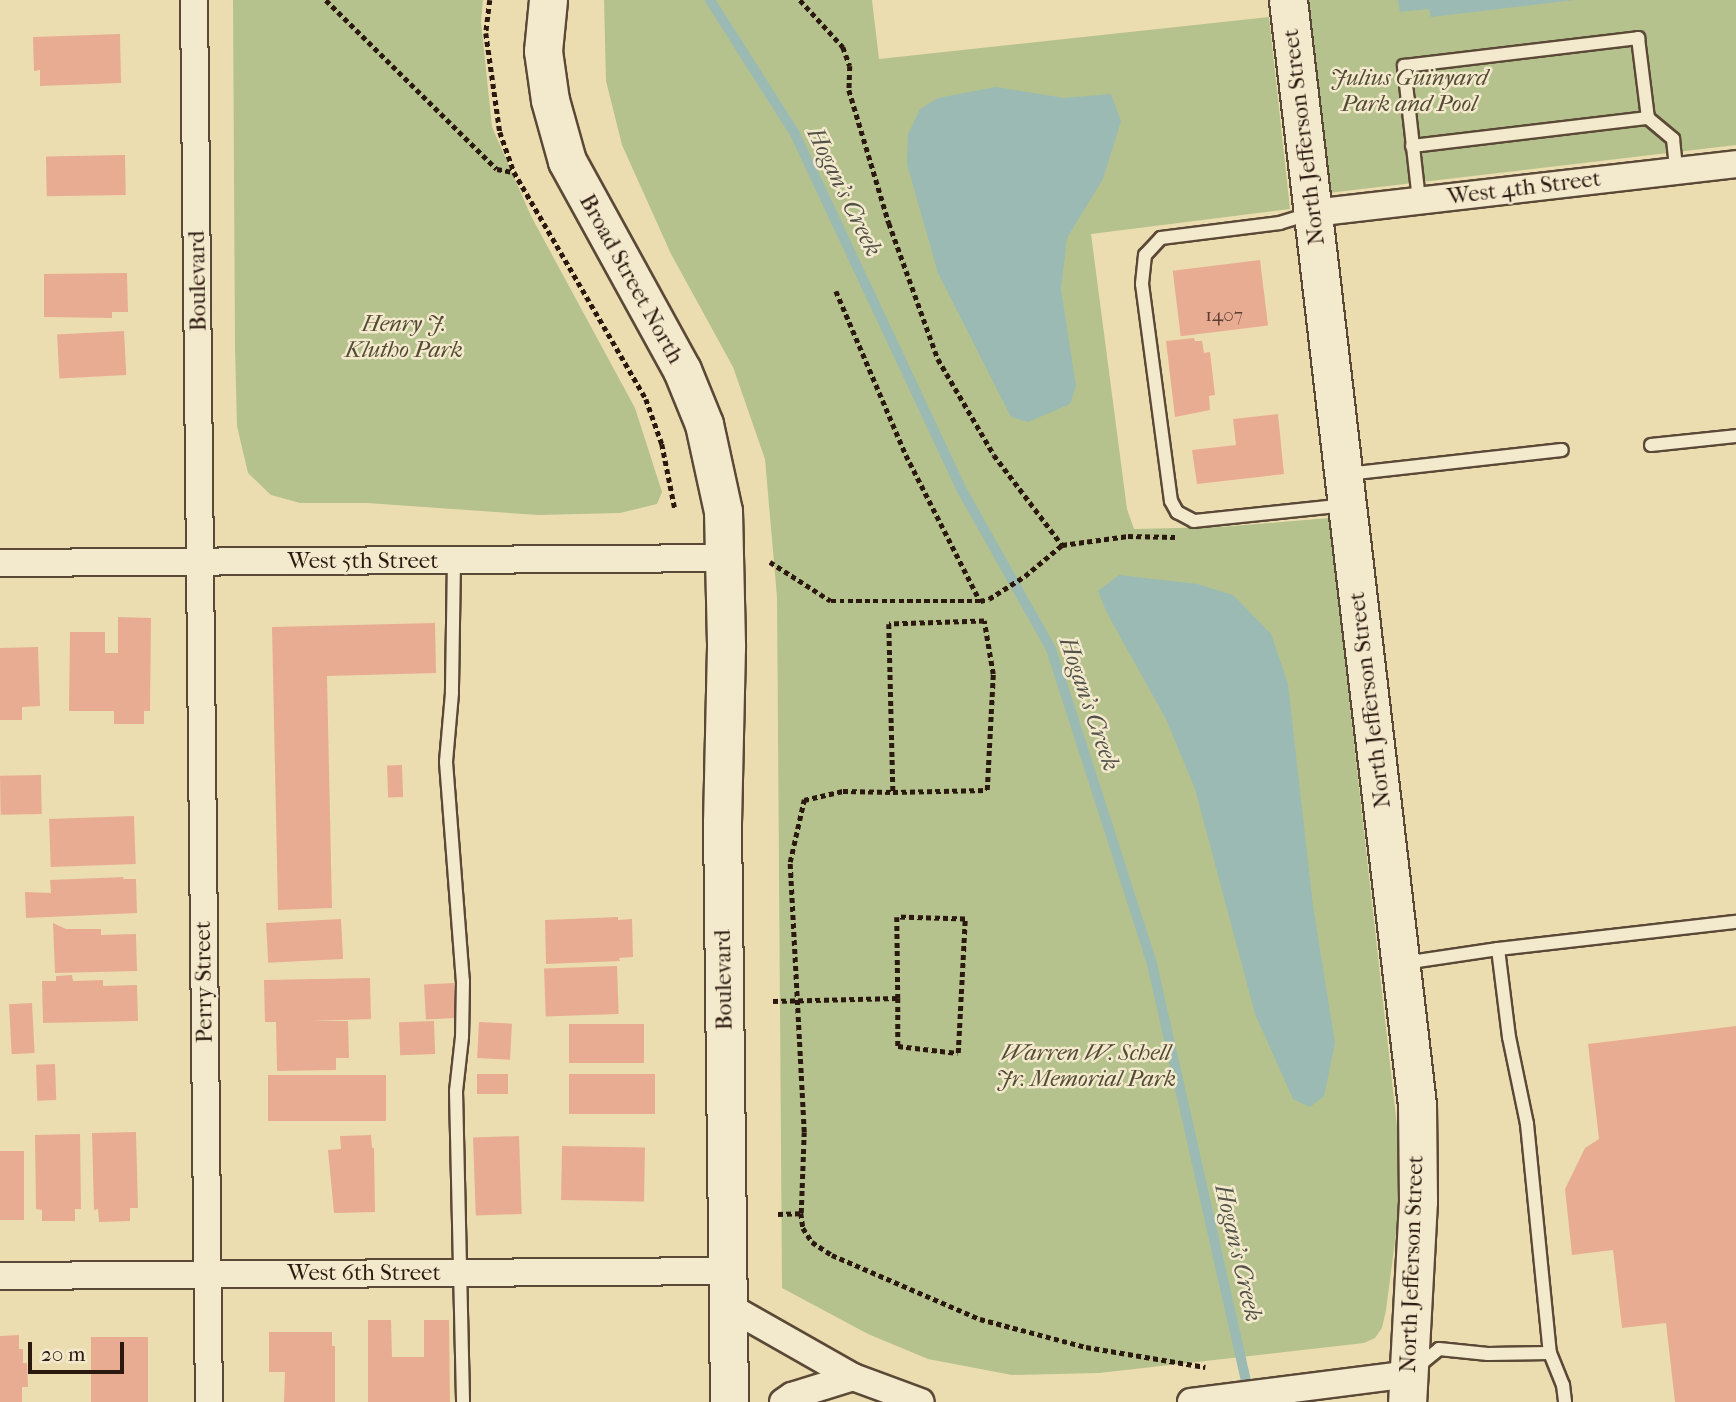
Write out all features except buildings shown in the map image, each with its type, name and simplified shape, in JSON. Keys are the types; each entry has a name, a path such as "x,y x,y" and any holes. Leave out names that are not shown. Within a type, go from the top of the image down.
{"main road":[{"name":"Broad Street North","path":"548,0 543,51 550,100 567,161 682,370 704,424 716,468 726,558"},
{"name":"North Jefferson Street","path":"1288,0 1416,1105 1418,1201 1408,1388"},
{"name":"Boulevard","path":"726,558 722,821 729,1402"}],"street":[{"name":"Boulevard","path":"194,0 202,562"},
{"name":"West 4th Street","path":"1313,213 1736,164"},
{"name":"West 5th Street","path":"0,564 726,558"},
{"name":"Perry Street","path":"202,562 209,1402"},
{"name":"West 6th Street","path":"0,1276 461,1273 728,1288"},
{"path":"728,1288 853,1377 921,1402"},
{"path":"783,1402 792,1396 853,1377"},
{"path":"1197,1401 1282,1391 1408,1388"}],"lane":[{"path":"1419,200 1404,66 1638,38 1648,118 1673,139 1676,170"},
{"path":"1412,146 1648,118"},
{"path":"1313,213 1280,223 1161,238 1145,255 1142,284 1171,501 1177,512 1194,521 1562,450"},
{"path":"1651,445 1736,436"},
{"path":"454,560 452,693 446,762 463,981 462,1037 456,1091 463,1402"},
{"path":"1401,963 1498,949 1736,922"},
{"path":"1498,949 1508,1037 1527,1124 1550,1353 1563,1385 1565,1402"},
{"path":"1408,1388 1439,1349 1488,1354 1550,1353"}],"path":[{"path":"326,0 497,169 514,172"},
{"path":"489,0 486,33 500,132 514,172 646,399 662,444 675,509"},
{"path":"799,1 843,47 850,66 849,90 889,223 938,359 994,455 1062,545"},
{"path":"836,291 906,455 980,601"},
{"path":"770,562 831,601 980,601 989,599 1025,576 1062,545 1128,536 1177,537"},
{"path":"893,792 889,624 984,621 993,674 987,790 893,792 843,791 804,800 790,862 804,1132 801,1213 803,1228 812,1242 832,1255 980,1319 1087,1347 1205,1367"},
{"path":"897,917 965,919 958,1053 898,1046 898,998 897,917"},
{"path":"773,1001 898,998"},
{"path":"778,1214 801,1213"}],"green space":[{"name":"Henry J. Klutho Park","path":"233,0 483,0 481,22 492,127 531,216 635,408 662,492 657,504 620,513 538,515 367,503 300,503 271,495 248,473 237,426"},
{"name":"Warren W. Schell Jr. Memorial Park","path":"604,0 872,0 879,59 1269,17 1290,209 1091,234 1127,509 1134,529 1221,527 1329,518 1403,1180 1386,1310 1382,1328 1375,1338 1364,1343 1099,1373 1012,1375 928,1359 868,1334 782,1288 777,597 765,459 733,367 671,254 622,145 606,81"},
{"name":"Julius Guinyard Park and Pool","path":"1307,0 1736,0 1736,145 1328,193"}],"water":[{"path":"1398,0 1574,0 1431,17 1429,9 1400,12"},
{"path":"996,87 1064,98 1111,94 1121,121 1103,179 1067,238 1061,289 1076,386 1070,404 1028,422 1011,417 938,273 907,164 908,134 920,109 938,98"},
{"path":"1119,575 1197,584 1233,595 1271,634 1288,684 1313,906 1335,1043 1324,1096 1310,1107 1293,1099 1255,1014 1195,789 1166,719 1107,613 1098,591"}],"waterway":[{"name":"Hogan's Creek","path":"710,0 795,134 963,492 1051,649 1152,964 1249,1395"}]}
